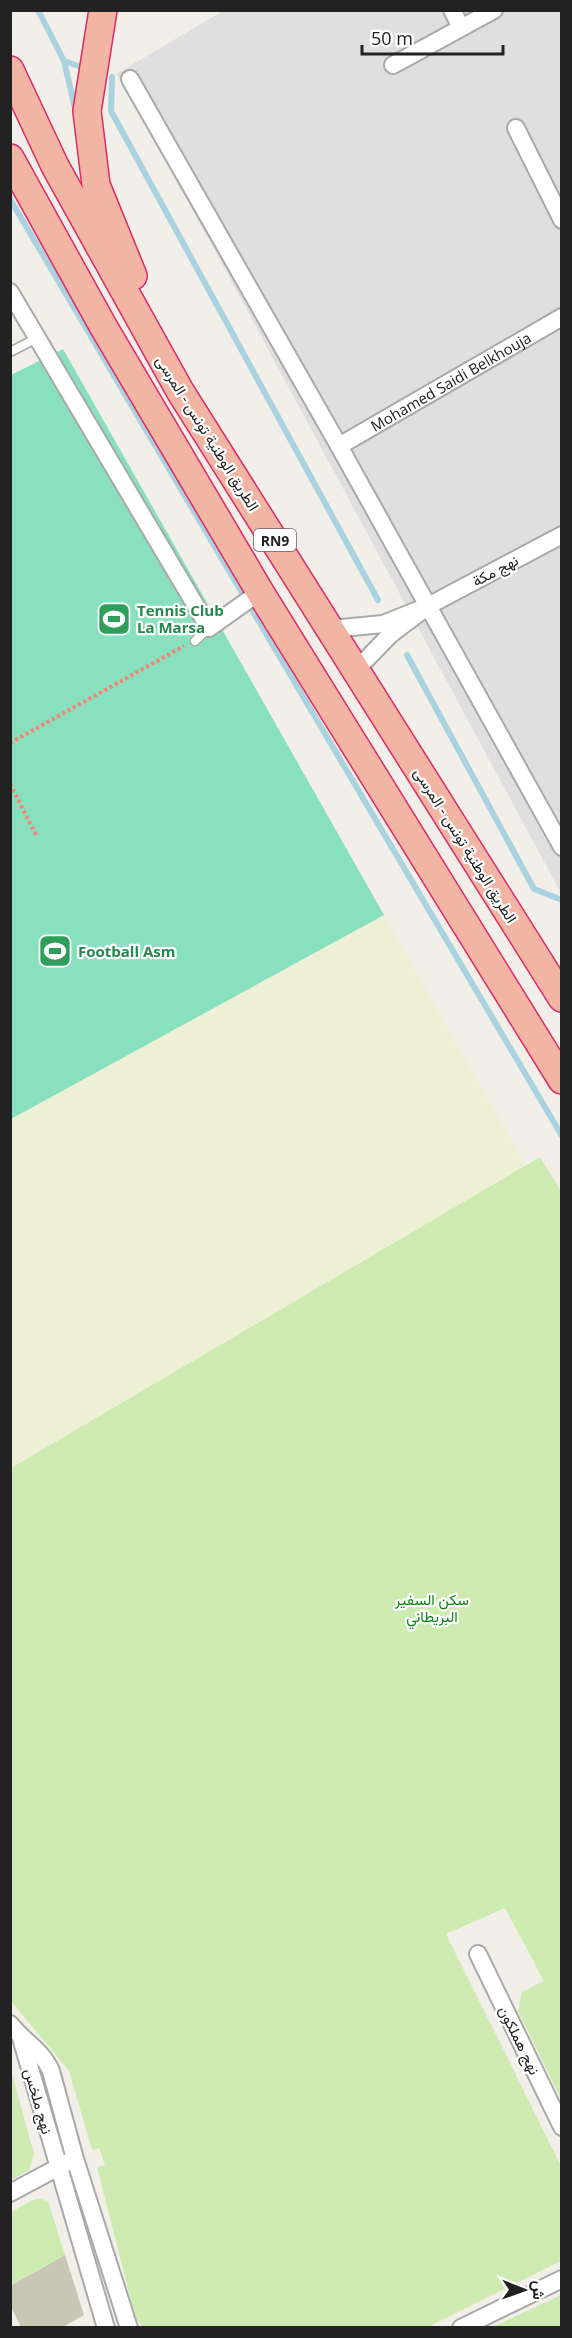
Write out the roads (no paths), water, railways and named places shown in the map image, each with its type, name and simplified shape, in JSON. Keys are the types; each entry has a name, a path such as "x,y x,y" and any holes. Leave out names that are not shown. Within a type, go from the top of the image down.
{"highway":[{"path":"103,10 87,111 96,185 180,391"},
{"name":"الطريق الوطنية تونس - المرسى","path":"10,70 55,166 180,391 561,998"},
{"name":"RN9","path":"10,158 103,326 260,592 561,1080"}],"street":[{"path":"452,10 461,27"},
{"path":"393,64 494,10"},
{"path":"130,79 339,446 561,847"},
{"path":"516,128 561,220"},
{"path":"10,292 209,628 260,592"},
{"name":"Mohamed Saidi Belkhouja","path":"339,446 561,317"},
{"name":"نهج مكة","path":"428,606 561,535"},
{"path":"331,629 383,624 428,606"},
{"path":"356,670 391,634 428,606"},
{"name":"نهج هملكون","path":"478,1954 561,2127"},
{"path":"10,2024 21,2038"},
{"name":"نهج ملخس","path":"21,2038 45,2057 126,2321"},
{"name":"نهج ملخس","path":"21,2038 102,2326"},
{"path":"10,2193 75,2159"},
{"path":"461,2328 561,2279"},
{"path":"102,2326 126,2321"}],"lane":[{"path":"10,352 37,338"},
{"path":"195,641 209,628"}],"waterway":[{"path":"38,10 64,61 75,108"},
{"path":"64,61 87,69"},
{"path":"112,77 111,111 378,600"},
{"path":"10,199 562,1136"},
{"path":"407,655 534,889 562,900"}],"place":[{"name":"Tennis Club La Marsa","path":"114,619"},
{"name":"Football Asm","path":"55,951"}],"park label":[{"name":"سكن السفير البريطاني","path":"432,1608"}]}
